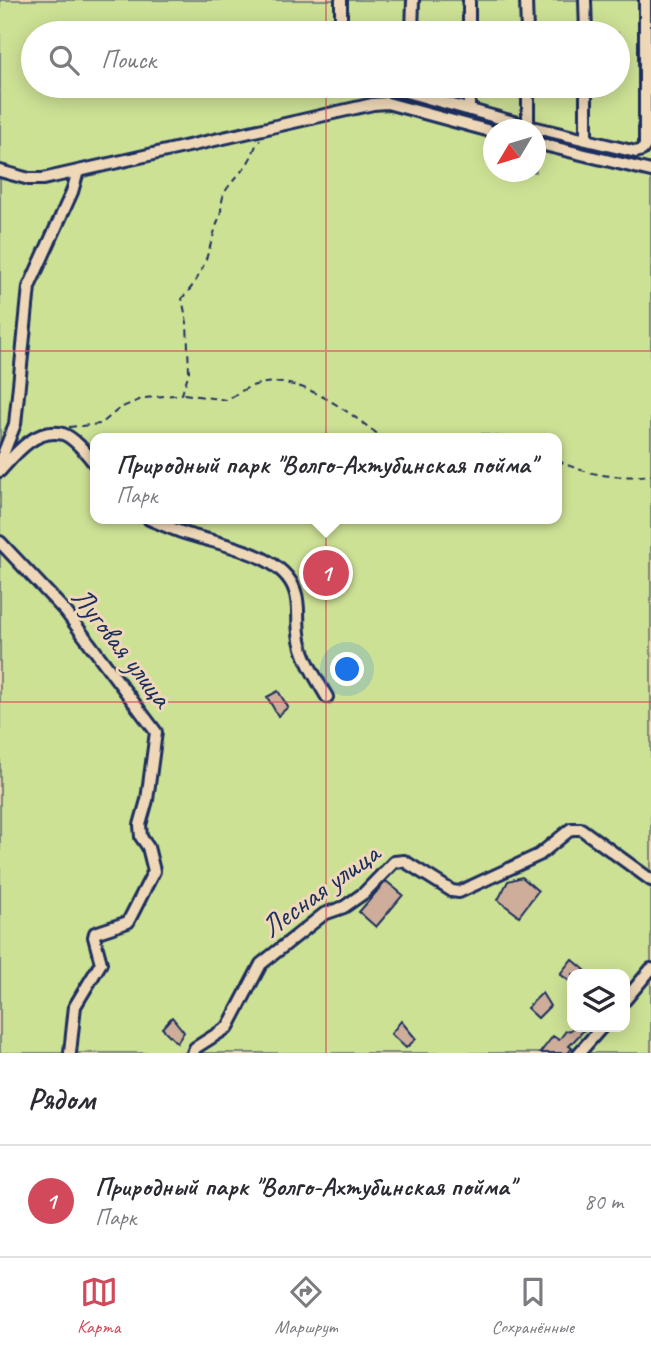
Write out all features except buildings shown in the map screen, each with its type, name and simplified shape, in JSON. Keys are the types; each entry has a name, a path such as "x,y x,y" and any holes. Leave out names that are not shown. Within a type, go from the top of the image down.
{"street":[{"path":"341,0 341,21"},
{"path":"412,21 413,0"},
{"path":"469,0 469,21"},
{"path":"526,0 527,21"},
{"path":"585,0 586,21"},
{"path":"546,130 636,152 642,150 645,146 645,0"},
{"path":"387,98 387,103"},
{"path":"435,98 502,119"},
{"path":"469,98 469,110"},
{"path":"528,98 528,119"},
{"path":"586,98 586,140"},
{"path":"0,171 29,179 78,172 373,104 387,103 483,129"},
{"path":"546,145 651,171"},
{"path":"0,462 15,424 29,287 78,172"},
{"path":"0,471 25,444 48,434 65,434 90,458"},
{"path":"162,524 257,556 282,571 294,588 299,612 299,635 306,656 327,697"},
{"name":"Луговая улица","path":"0,542 66,612 156,732 147,800 139,824 154,871 128,922 96,933 94,937 101,963 75,1006 70,1053"},
{"name":"Лесная улица","path":"193,1053 195,1048 228,1027 261,964 324,914 344,907 364,893 394,862 404,861 452,891 459,892 539,855 571,829 581,829 651,880"},
{"path":"630,994 651,969"},
{"path":"579,1053 598,1032"}],"path":[{"path":"182,394 189,372 187,323 182,298 194,287 203,269 225,192 249,161 256,144 273,127"},
{"path":"55,434 71,426 101,424 120,408 144,398 182,394 226,400 246,388 272,382 314,393 336,404 376,433"},
{"path":"562,462 601,476 632,478 651,475"}],"green space":[{"path":"0,0 651,0 651,1053 0,1053"}],"place":[{"name":"Природный парк \"Волго-Ахтубинская пойма\"","path":"326,573"}]}
